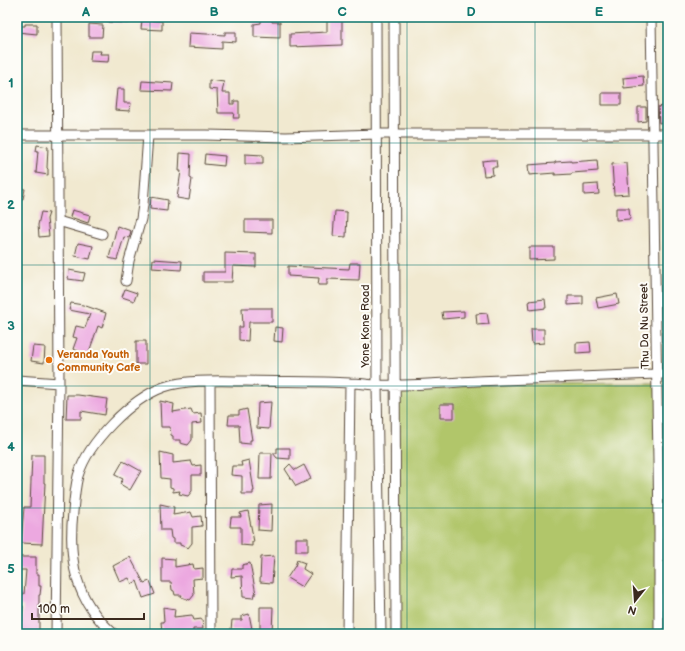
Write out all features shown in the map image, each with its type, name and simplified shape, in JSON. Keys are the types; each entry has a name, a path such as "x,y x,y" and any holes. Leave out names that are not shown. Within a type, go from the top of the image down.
{"street":[{"path":"56,634 59,383 57,17"},
{"name":"Yone Kone Road","path":"376,17 377,385 381,634"},
{"path":"394,17 396,634"},
{"name":"Thu Da Nu Street","path":"651,17 659,634"},
{"path":"17,135 206,135 286,137 377,134 668,134"},
{"path":"126,281 129,261 141,219 148,135"},
{"path":"58,221 102,234"},
{"path":"377,232 394,233"},
{"path":"114,634 88,605 75,574 72,558 71,538 74,498 78,475 98,440 128,408 148,394 165,387 210,381 394,385 668,374"},
{"path":"17,380 59,383"},
{"path":"210,381 211,634"},
{"path":"347,634 350,383"}],"green space":[{"path":"658,383 659,634 396,634 394,385"}],"building":[{"path":"108,17 129,17 129,23 108,22"},
{"path":"261,17 272,17 272,22 280,22 280,38 254,37 254,24 261,23"},
{"path":"327,17 342,17 342,45 290,47 290,34 327,32"},
{"path":"142,20 162,21 162,30 141,29"},
{"path":"25,24 37,24 37,34 17,32 17,26 25,26"},
{"path":"89,24 103,25 102,37 89,37"},
{"path":"225,32 236,32 236,42 222,41 222,49 188,47 189,33 225,35"},
{"path":"91,51 101,51 100,54 109,54 108,62 90,61"},
{"path":"643,76 644,86 624,88 623,78"},
{"path":"209,80 224,82 222,93 230,93 230,104 234,104 234,101 239,101 239,118 233,118 234,113 218,113 217,90 209,89"},
{"path":"142,81 173,83 172,91 141,90"},
{"path":"117,89 124,89 124,103 131,103 130,111 115,110"},
{"path":"602,93 621,93 621,105 602,105"},
{"path":"668,105 668,121 659,123 658,107"},
{"path":"638,107 646,107 646,121 638,122"},
{"path":"37,145 48,147 48,175 36,173 38,151 36,151"},
{"path":"180,153 191,154 190,178 192,179 189,200 177,198 181,171 179,171"},
{"path":"205,154 225,156 224,166 204,164"},
{"path":"245,154 263,155 263,164 245,164"},
{"path":"496,160 497,167 492,167 493,175 484,176 482,161"},
{"path":"597,160 598,171 555,175 555,173 529,175 528,165"},
{"path":"627,163 629,194 614,195 612,164"},
{"path":"598,184 599,194 584,195 584,185"},
{"path":"17,188 25,189 23,199 17,198"},
{"path":"151,197 168,200 167,211 150,209"},
{"path":"616,208 629,208 630,219 616,220"},
{"path":"72,210 90,215 88,223 70,217"},
{"path":"335,211 347,212 346,237 333,236"},
{"path":"41,212 49,213 47,219 49,236 39,237 38,225"},
{"path":"245,220 272,220 272,233 245,232"},
{"path":"117,226 131,231 129,238 124,237 117,260 109,258"},
{"path":"78,243 93,246 90,259 75,256"},
{"path":"529,247 554,247 554,259 529,260"},
{"path":"225,253 256,254 256,267 233,266 232,282 203,282 203,272 225,272"},
{"path":"153,259 182,261 181,270 152,268"},
{"path":"350,263 360,263 359,280 327,279 327,285 318,285 319,278 288,276 288,266 349,269"},
{"path":"69,270 85,273 83,281 68,279"},
{"path":"125,289 137,293 134,301 122,297"},
{"path":"617,294 619,304 598,308 596,298"},
{"path":"568,296 583,296 583,304 568,305"},
{"path":"545,299 546,308 530,310 529,301"},
{"path":"71,303 83,305 106,313 102,328 98,326 88,355 73,349 77,338 73,337 76,326 85,328 90,314 69,310"},
{"path":"242,308 272,308 272,322 249,322 248,341 239,340 239,327 243,327"},
{"path":"464,311 464,317 443,319 442,312"},
{"path":"487,313 489,324 477,325 476,314"},
{"path":"275,327 283,328 282,342 274,341"},
{"path":"531,329 544,329 544,343 532,344"},
{"path":"136,341 146,341 146,364 136,364"},
{"path":"590,342 591,352 576,353 576,343"},
{"path":"33,346 45,347 44,363 31,361"},
{"path":"67,395 107,399 105,415 81,411 81,419 66,419"},
{"path":"160,401 174,404 173,412 191,409 193,414 201,413 202,423 192,424 192,440 188,445 180,443 180,440 173,440 170,427 161,427"},
{"path":"271,402 269,429 257,428 258,403"},
{"path":"440,404 454,404 454,418 440,418"},
{"path":"247,409 252,440 250,440 250,444 240,443 239,425 228,425 229,415 239,415 239,411"},
{"path":"277,448 290,448 290,459 277,458 273,453 277,453"},
{"path":"160,452 173,455 173,463 191,461 193,466 201,465 201,475 192,475 192,491 188,496 179,494 180,491 173,492 173,488 170,487 170,479 161,478"},
{"path":"260,453 272,453 271,479 259,479"},
{"path":"32,455 44,455 45,483 42,544 21,543 24,507 30,507"},
{"path":"249,460 254,491 253,494 242,494 242,476 231,475 232,466 242,466 241,462"},
{"path":"123,461 141,471 130,490 120,484 123,479 115,475"},
{"path":"290,464 295,470 304,465 311,479 296,486 285,469"},
{"path":"160,504 174,507 173,515 191,512 193,517 201,516 202,526 192,527 192,543 188,548 180,545 180,543 173,543 170,530 161,530"},
{"path":"272,504 271,531 258,530 259,505"},
{"path":"248,511 254,542 252,542 252,546 241,545 241,527 230,527 231,517 241,517 240,513"},
{"path":"296,538 308,538 308,551 296,551"},
{"path":"274,556 272,583 260,582 261,557"},
{"path":"19,557 36,557 36,574 39,574 39,586 41,586 39,595 39,634 24,634 24,631 17,631 17,621 22,621 23,606 17,606 17,594 24,594 26,570 19,570"},
{"path":"130,557 144,583 150,581 155,594 143,598 137,581 132,584 129,578 120,582 113,566"},
{"path":"162,558 175,559 175,567 193,564 194,569 203,568 203,578 193,579 194,595 190,600 181,597 182,595 175,595 174,591 172,590 171,582 162,582"},
{"path":"297,560 305,563 303,569 311,574 302,587 287,578"},
{"path":"250,563 256,594 254,594 253,598 243,597 242,576 231,577 232,569 242,569 242,565"},
{"path":"163,607 175,609 174,617 192,615 194,620 202,619 203,629 193,629 193,634 171,634 162,632 161,622 164,622"},
{"path":"260,607 273,607 272,633 260,633"},
{"path":"249,614 253,634 242,634 242,630 231,630 232,620 242,620 242,616"}],"place":[{"name":"Veranda Youth Community Cafe","path":"49,360"}]}
